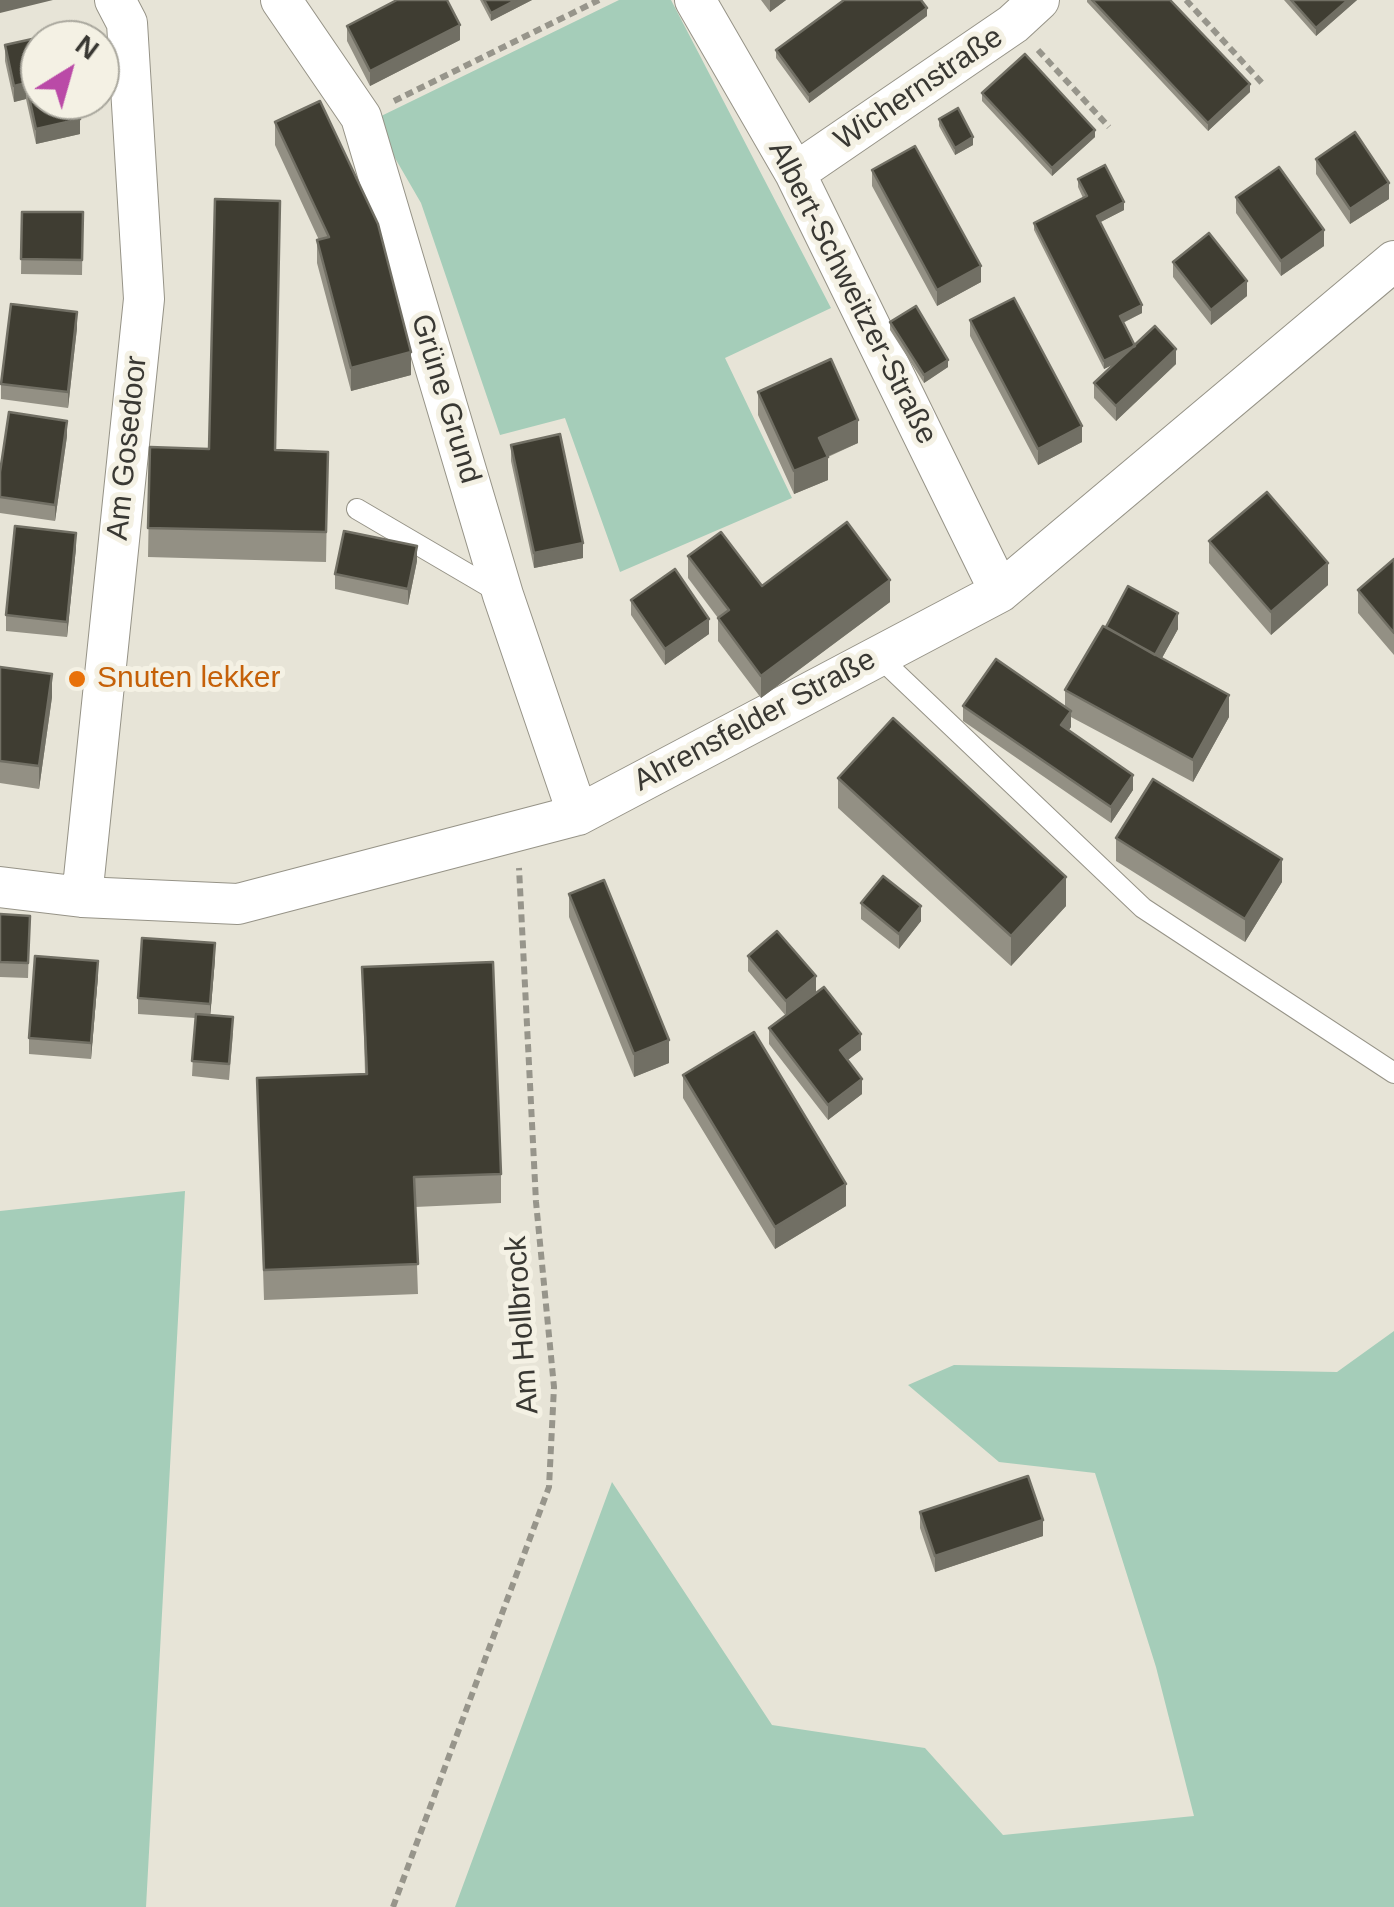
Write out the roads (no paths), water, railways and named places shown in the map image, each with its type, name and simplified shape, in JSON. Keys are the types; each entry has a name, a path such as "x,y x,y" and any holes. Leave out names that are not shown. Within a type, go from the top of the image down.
{"street":[{"name":"Am Gosedoor","path":"82,897 144,299 128,23 115,0"},
{"name":"Grüne Grund","path":"281,0 362,117 503,595 578,815"},
{"name":"Albert-Schweitzer-Straße","path":"696,0 795,173 1000,592"},
{"name":"Wichernstraße","path":"795,173 1026,12"},
{"name":"Ahrensfelder Straße","path":"0,887 82,897 238,904 578,815 1000,592 1394,261"}],"lane":[{"path":"357,509 503,595"},
{"path":"878,656 1144,908 1394,1074"}],"place":[{"name":"Snuten lekker","path":"77,679"}]}
